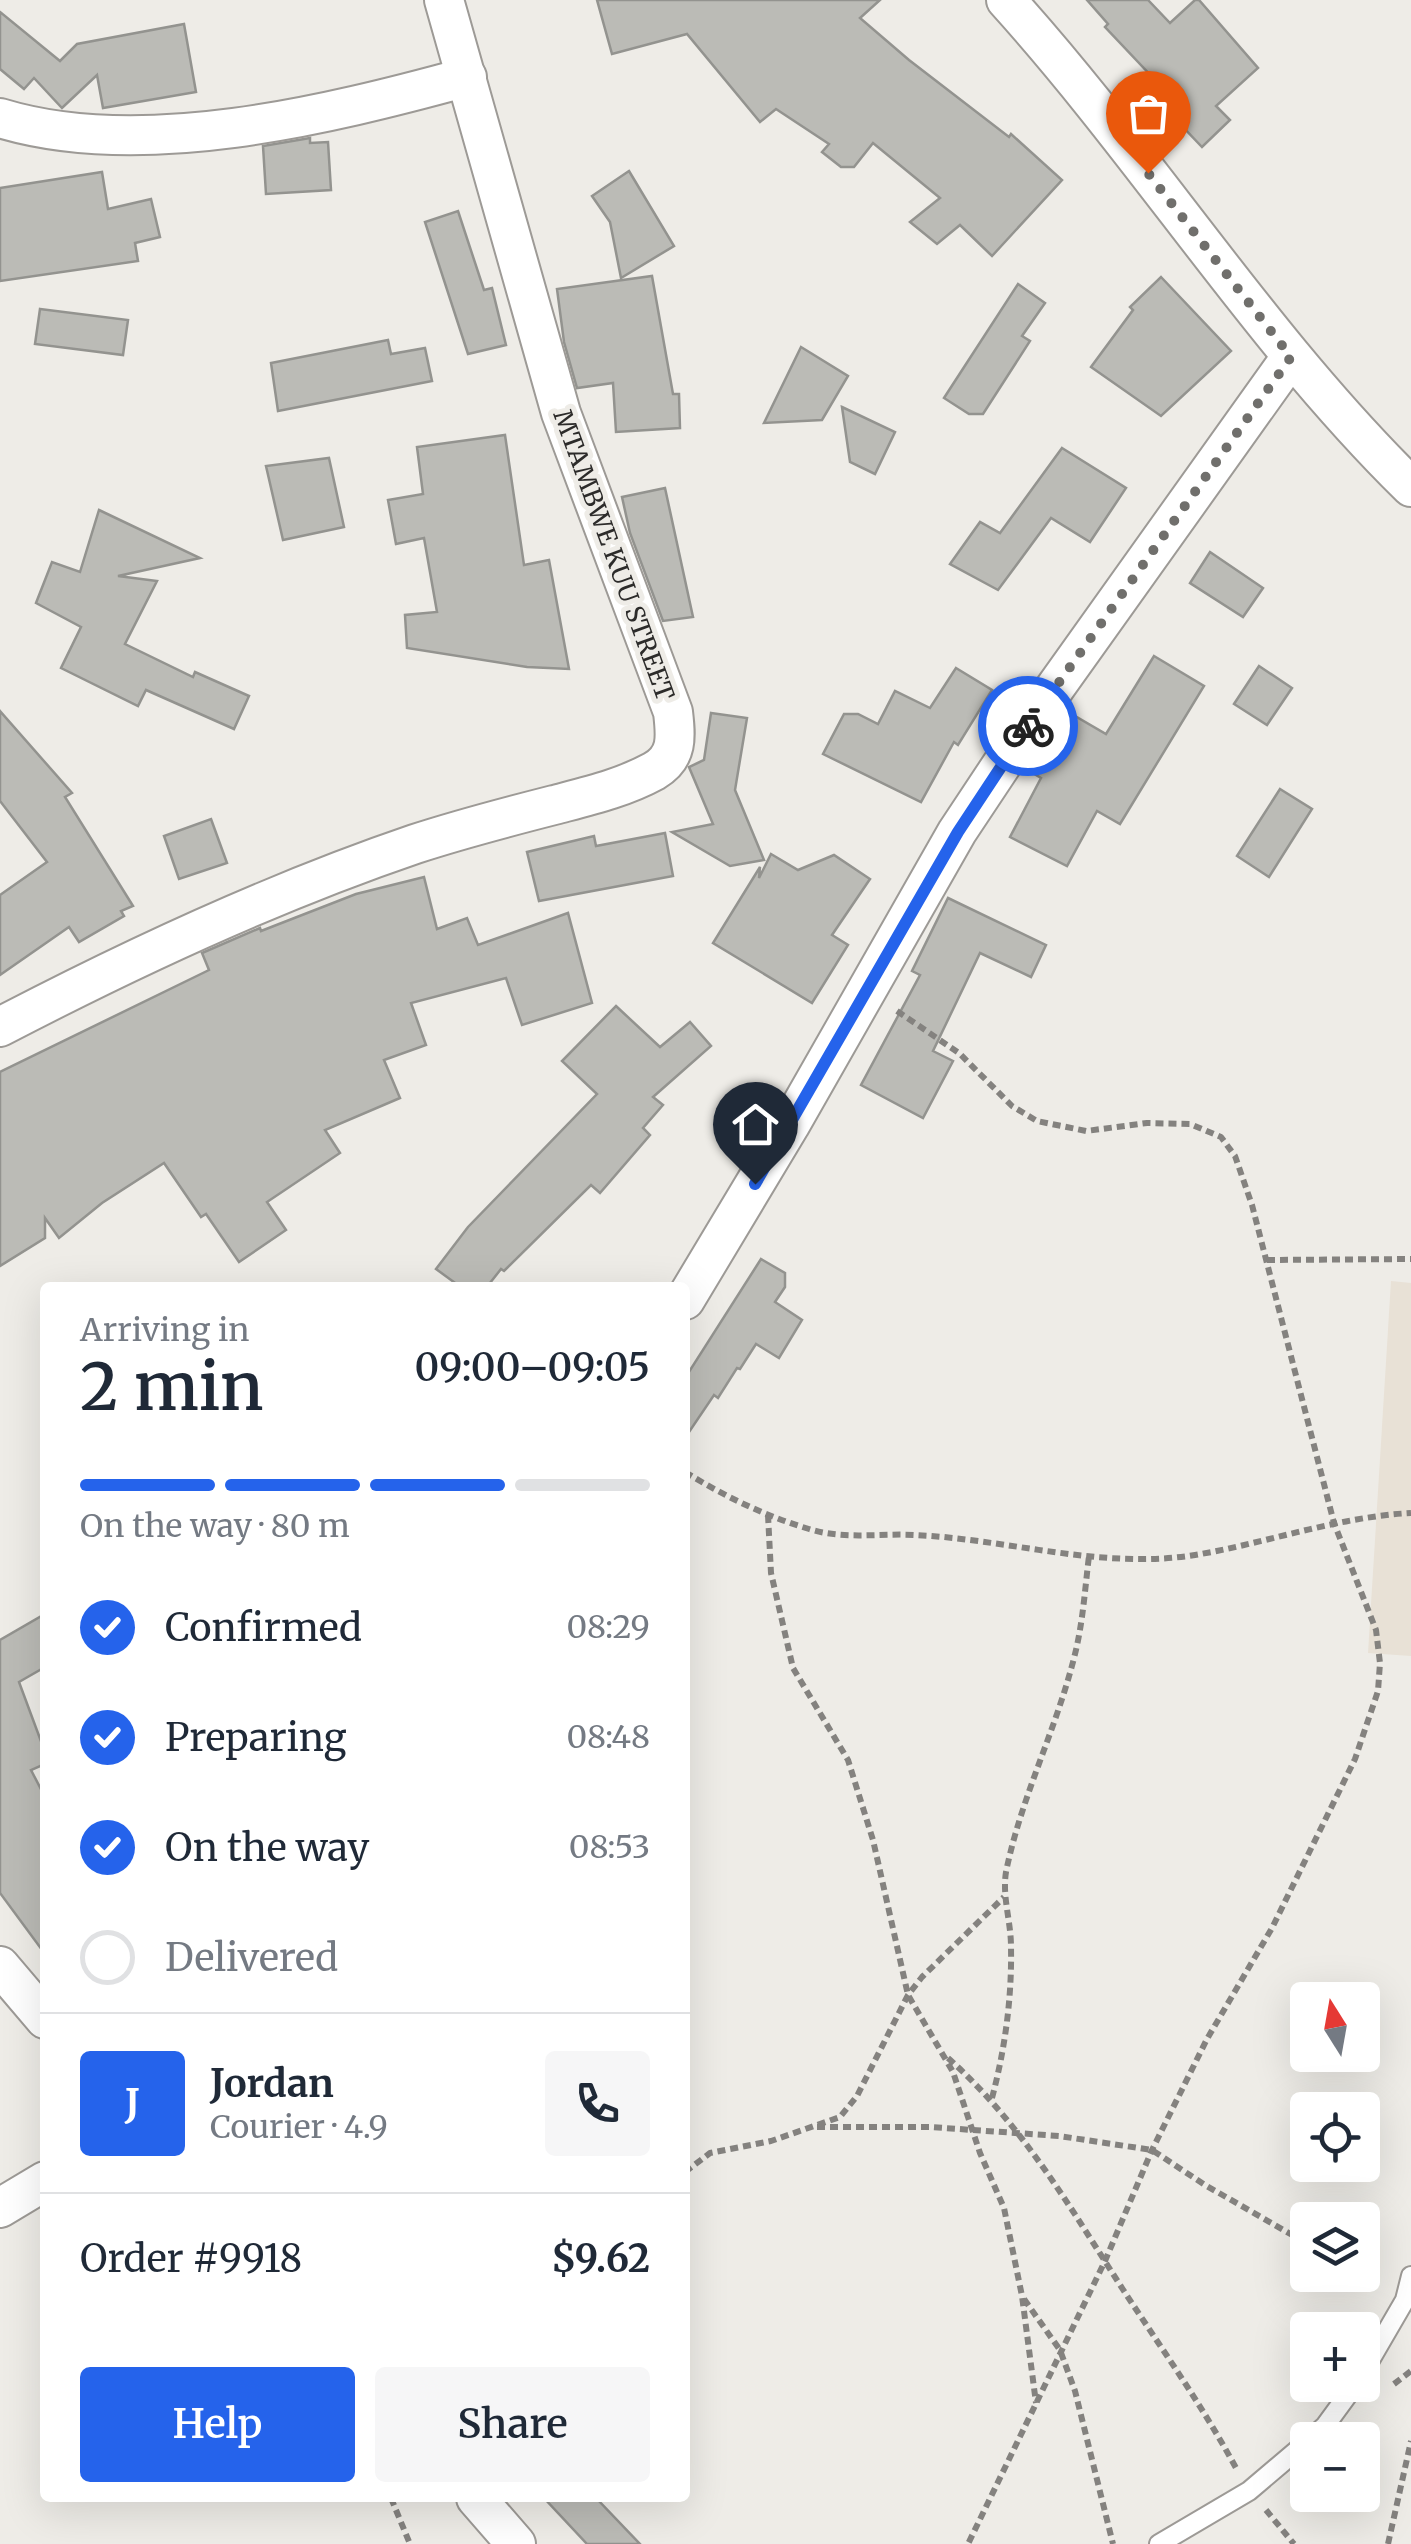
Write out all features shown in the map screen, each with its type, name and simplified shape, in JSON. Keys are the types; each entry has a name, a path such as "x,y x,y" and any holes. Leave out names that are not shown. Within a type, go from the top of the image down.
{"street":[{"name":"MTAMBWE KUU STREET","path":"0,1027 107,971 251,906 460,829 612,789 656,770 671,758 677,740 673,712 561,413 444,0"},
{"path":"1006,0 1129,148 1291,357 1411,487"},
{"path":"0,118 79,134 162,133 264,124 349,109 467,77"},
{"path":"690,1291 958,832 1022,734 1291,357"},
{"path":"0,1966 40,2012"},
{"path":"0,2208 40,2184"},
{"path":"479,2502 516,2544"}],"lane":[{"path":"1380,2342 1404,2300 1411,2276"},
{"path":"1159,2544 1248,2490 1290,2456"}],"path":[{"path":"866,992 959,1053 1012,1106 1037,1122 1086,1132 1148,1123 1190,1124 1222,1137 1235,1156 1267,1260 1334,1522 1376,1630 1380,1663 1378,1690 1356,1759 1272,1928 1208,2039 1152,2150 1105,2261 968,2544"},
{"path":"1267,1260 1411,1259"},
{"path":"690,1475 768,1515 838,1536 913,1535 1090,1556 1193,1555 1334,1522 1411,1513"},
{"path":"768,1515 771,1573 793,1668 835,1735 862,1797 908,1996 944,2054 1004,2208 1022,2296 1036,2404"},
{"path":"992,2099 1006,2030 1011,1930 1004,1897 1012,1847 1076,1652 1090,1556"},
{"path":"690,2168 710,2153 772,2141 840,2117 849,2108 922,1977 1004,1897"},
{"path":"944,2054 992,2099 1019,2133 1215,2430 1248,2490"},
{"path":"817,2127 1019,2133 1152,2150 1290,2234"},
{"path":"1022,2296 1060,2350 1078,2404 1113,2544"},
{"path":"1388,2544 1411,2441"},
{"path":"393,2502 410,2544"}],"shaded area":[{"path":"1391,1281 1411,1283 1411,1656 1368,1653"}],"building":[{"path":"597,0 880,0 860,18 1009,137 1011,134 1062,180 992,256 960,225 937,244 910,222 940,198 873,143 854,167 841,167 822,152 829,144 776,109 760,122 687,34 612,54"},
{"path":"1087,0 1148,0 1170,23 1199,0 1258,68 1216,106 1230,120 1202,147 1164,107 1173,99 1105,27 1108,24"},
{"path":"0,12 60,61 77,44 184,24 196,92 103,108 97,75 62,108 34,78 24,89 0,69"},
{"path":"310,138 310,143 328,142 331,190 266,194 263,146"},
{"path":"629,171 674,246 621,278 610,222 592,196"},
{"path":"102,172 108,209 151,199 160,237 135,243 138,261 0,281 0,188"},
{"path":"458,211 484,290 492,288 506,345 468,354 425,222"},
{"path":"652,276 673,394 679,394 680,428 616,432 613,383 577,388 564,342 557,289"},
{"path":"1161,277 1231,351 1161,416 1091,367 1133,310 1130,307"},
{"path":"1018,284 1045,303 1022,336 1030,341 983,414 969,414 944,398"},
{"path":"40,309 128,320 123,355 35,344"},
{"path":"388,340 391,354 425,348 432,381 278,411 271,363"},
{"path":"801,347 848,376 822,420 764,423"},
{"path":"842,407 895,432 875,474 850,462"},
{"path":"505,435 524,565 549,560 569,669 527,667 407,648 405,615 437,612 424,538 396,544 388,500 423,494 417,447"},
{"path":"1062,448 1126,488 1090,542 1051,518 998,590 950,564 980,522 1000,533"},
{"path":"329,458 344,527 283,540 266,466"},
{"path":"665,488 693,617 663,621 630,533 622,497"},
{"path":"99,510 200,558 118,576 157,581 125,644 193,677 195,672 249,696 234,729 146,690 138,706 61,668 81,627 36,603 52,562 80,572"},
{"path":"1210,552 1263,588 1243,617 1190,583"},
{"path":"1154,656 1204,686 1120,824 1097,811 1067,866 1010,837 1041,778 1031,772 1068,712 1106,734"},
{"path":"1259,666 1292,688 1267,725 1234,704"},
{"path":"956,668 992,690 958,745 954,742 921,802 823,754 844,714 858,714 878,724 895,691 930,708"},
{"path":"0,711 72,793 65,797 133,906 121,911 124,916 79,942 69,927 0,975 0,895 47,862 0,801"},
{"path":"711,713 747,718 735,790 764,860 730,866 672,832 713,824 689,767 704,760"},
{"path":"1280,789 1312,809 1269,877 1237,856"},
{"path":"211,819 227,863 179,879 164,836"},
{"path":"665,833 673,876 539,901 527,852 594,836 596,846"},
{"path":"771,854 798,870 834,855 870,879 832,935 848,945 812,1003 713,943 760,867 759,878"},
{"path":"424,877 437,929 467,918 478,945 568,913 592,1003 522,1025 506,978 411,1003 426,1045 384,1060 400,1098 325,1130 340,1153 267,1202 286,1230 239,1262 206,1214 201,1217 164,1163 102,1203 59,1238 45,1218 45,1238 0,1266 0,1072 209,970 202,953 356,894"},
{"path":"948,898 1046,945 1031,977 980,953 933,1051 953,1061 923,1118 861,1085 920,975 912,971"},
{"path":"616,1006 660,1047 690,1022 711,1046 653,1097 663,1105 643,1128 650,1135 600,1193 591,1185 491,1282 454,1282 436,1269 468,1227 597,1094 562,1061"},
{"path":"761,1259 785,1273 785,1287 775,1302 802,1320 779,1358 756,1344 690,1431 690,1370"},
{"path":"40,1617 40,1670 19,1682 40,1739 40,1766 31,1770 40,1787 40,1947 0,1893 0,1640"},
{"path":"548,2502 600,2502 640,2544 587,2544"}],"way so far":[{"path":"1028,726 1291,357 1148,173"}],"route":[{"path":"755,1184 958,832 1028,726"}]}
